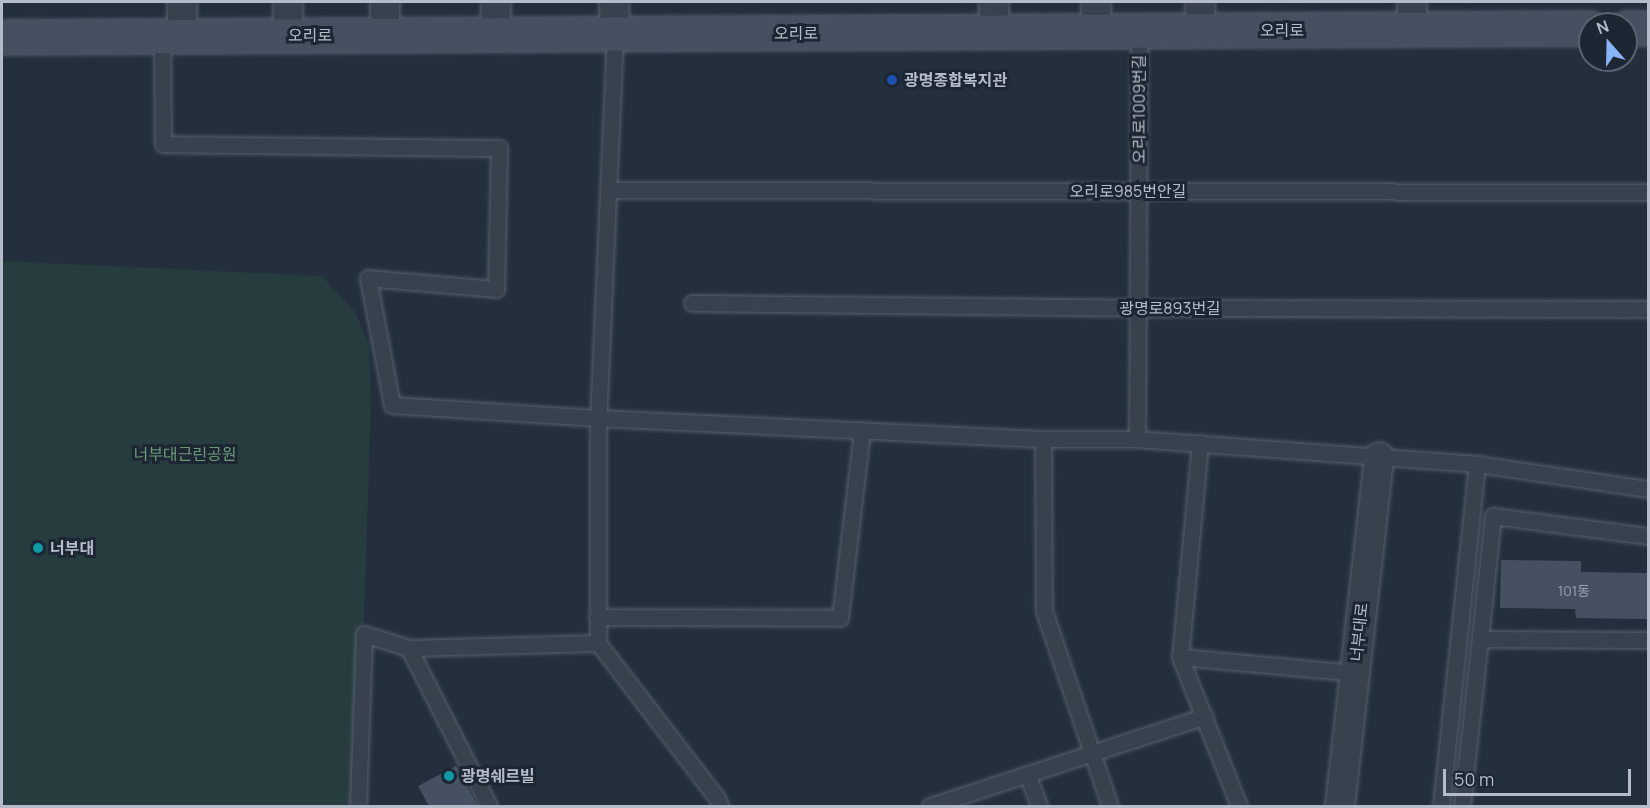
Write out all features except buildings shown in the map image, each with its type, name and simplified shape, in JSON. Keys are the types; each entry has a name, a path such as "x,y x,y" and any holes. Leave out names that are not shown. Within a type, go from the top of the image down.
{"main road":[{"name":"오리로","path":"2,37 615,34 994,16 1096,16 1139,31 1200,16 1412,16 1578,27"}],"street":[{"path":"172,36 182,2"},
{"path":"288,2 288,35"},
{"path":"385,2 385,35"},
{"path":"495,2 495,34"},
{"path":"614,2 615,34"},
{"name":"너부대로","path":"1340,807 1379,457"}],"lane":[{"name":"오리로1009번길","path":"1137,439 1139,31"},
{"path":"615,34 598,418 598,643 717,798 720,807"},
{"path":"172,36 163,144 499,148 496,289 368,279 392,405 598,418 1043,439 1137,439 1200,443 1477,464 1648,489"},
{"name":"오리로985번안길","path":"608,190 1648,192"},
{"name":"광명로893번길","path":"692,303 1139,308 1648,309"},
{"path":"597,617 840,618 862,430"},
{"path":"1043,439 1044,612 1110,807"},
{"path":"1200,443 1180,657 1239,807"},
{"path":"1441,807 1477,464"},
{"path":"1462,807 1493,516 1648,536"},
{"path":"358,807 364,634 409,648 598,643"},
{"path":"1480,639 1648,640"},
{"path":"409,648 489,807"},
{"path":"1180,657 1355,673"},
{"path":"930,807 1090,752 1205,716"},
{"path":"1027,774 1038,807"}],"green space":[{"name":"너부대근린공원","path":"2,261 322,276 355,312 369,344 371,399 358,806 2,806"}],"place":[{"name":"광명종합복지관","path":"892,80"},
{"name":"너부대","path":"38,548"},
{"name":"광명쉐르빌","path":"449,776"}]}
